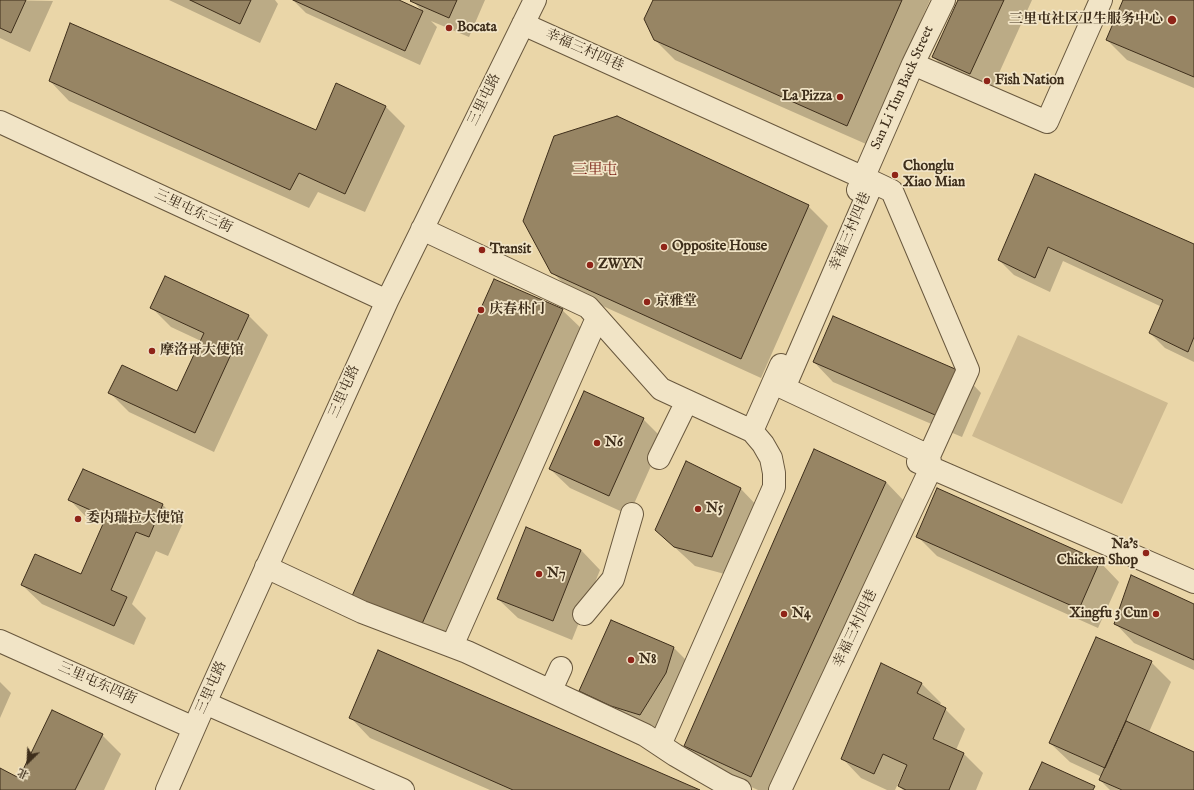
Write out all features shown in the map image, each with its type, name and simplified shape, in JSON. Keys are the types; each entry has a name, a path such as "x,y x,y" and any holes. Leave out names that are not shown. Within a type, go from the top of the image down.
{"street":[{"name":"三里屯路","path":"167,790 205,702 387,300 535,0"},
{"name":"San Li Tun Back Street","path":"868,180 913,64 944,0"},
{"path":"913,64 1047,122 1101,0"},
{"name":"幸福三村四巷","path":"523,24 868,180 784,388 930,462 1194,582"},
{"name":"三里屯东三街","path":"0,122 387,300"},
{"path":"752,431 768,393 868,180 892,191 968,370 930,462 768,393"},
{"path":"422,229 588,307 661,389 752,431 763,444 771,458 774,473 774,487 660,745"},
{"path":"452,646 597,318"},
{"path":"659,458 687,401"},
{"name":"幸福三村四巷","path":"780,790 930,462"},
{"path":"584,614 613,579 632,514"},
{"path":"266,567 362,612 452,646 551,690 645,735 720,781 740,790"},
{"name":"三里屯东四街","path":"0,641 194,728"},
{"path":"551,690 561,668"},
{"path":"205,702 403,790"}],"shaded area":[{"path":"1018,335 1168,403 1122,504 972,436"}],"building":[{"path":"0,0 26,0 11,33 0,28"},
{"path":"190,0 251,0 240,24"},
{"path":"293,0 399,0 423,11 405,51"},
{"path":"457,0 449,18 410,1"},
{"path":"653,0 902,0 847,126 654,40 644,19"},
{"path":"958,0 1004,0 970,74 932,57"},
{"path":"1123,0 1194,0 1194,77 1106,40"},
{"path":"70,23 316,130 336,83 386,106 345,194 299,173 290,190 49,81"},
{"name":"Opposite House","path":"617,116 809,205 741,359 551,273 523,221 554,136"},
{"path":"1035,174 1194,244 1194,337 1188,352 1149,333 1163,300 1048,247 1035,278 998,260"},
{"path":"165,276 249,315 195,433 108,393 122,365 177,391 204,333 150,308"},
{"path":"494,279 563,309 421,626 352,596"},
{"path":"833,316 962,372 942,418 813,362"},
{"name":"N6","path":"584,391 644,418 609,496 549,469"},
{"name":"N4","path":"814,449 886,482 751,777 684,746"},
{"name":"N5","path":"686,461 741,488 712,557 674,547 655,530"},
{"path":"83,469 163,504 149,537 136,532 111,590 127,597 114,626 21,585 35,554 81,574 106,517 68,500"},
{"path":"937,488 1100,561 1079,609 916,537"},
{"name":"N7","path":"526,527 581,550 553,621 497,599"},
{"name":"Xingfu 3 Cun","path":"1131,575 1194,604 1194,660 1114,624"},
{"name":"N8","path":"611,620 674,647 666,673 640,715 611,706 579,691"},
{"path":"1096,637 1152,661 1105,768 1049,743"},
{"path":"378,650 700,790 513,790 349,718"},
{"path":"881,663 922,683 917,693 946,708 933,739 964,753 949,790 906,790 898,786 907,765 883,754 874,774 841,759"},
{"path":"52,710 103,734 75,790 0,790 0,768 19,778"},
{"path":"1126,721 1194,752 1194,790 1122,790 1099,780"},
{"path":"1042,762 1095,786 1093,790 1029,790"}],"place":[{"name":"三里屯社区卫生服务中心","path":"1172,20"},
{"name":"Bocata","path":"449,28"},
{"name":"Fish Nation","path":"987,81"},
{"name":"La Pizza","path":"840,97"},
{"name":"Chonglu Xiao Mian","path":"895,175"},
{"name":"Opposite House","path":"664,247"},
{"name":"Transit","path":"482,250"},
{"name":"ZWYN","path":"590,265"},
{"name":"京雅堂","path":"647,302"},
{"name":"庆春朴门","path":"481,310"},
{"name":"摩洛哥大使馆","path":"152,351"},
{"name":"N6","path":"597,443"},
{"name":"N5","path":"698,509"},
{"name":"委内瑞拉大使馆","path":"78,519"},
{"name":"Na's Chicken Shop","path":"1146,553"},
{"name":"N7","path":"539,574"},
{"name":"N4","path":"784,614"},
{"name":"Xingfu 3 Cun","path":"1156,614"},
{"name":"N8","path":"631,660"}],"district":[{"name":"三里屯","path":"595,171"}]}
